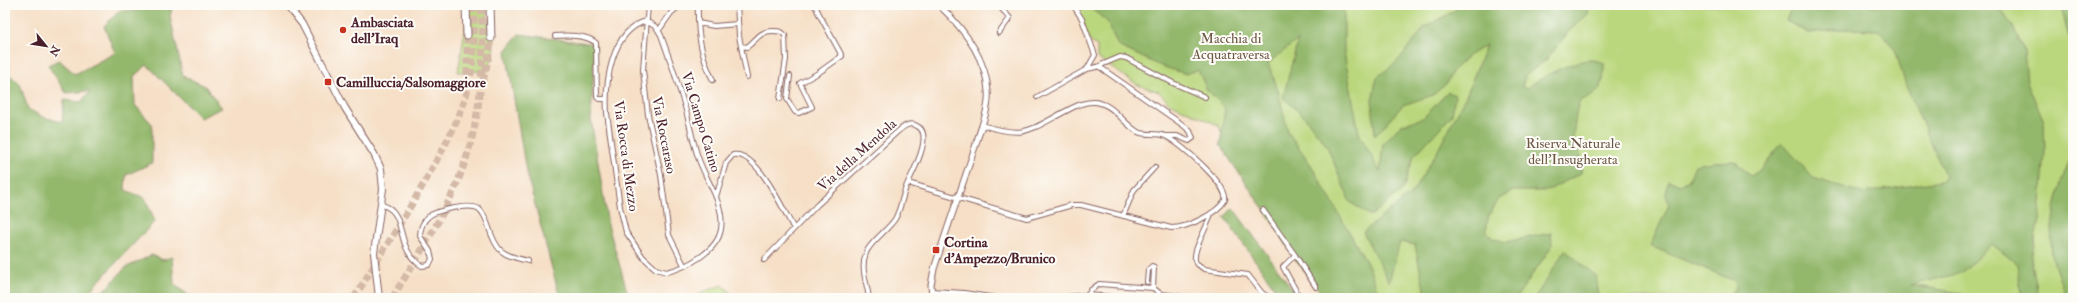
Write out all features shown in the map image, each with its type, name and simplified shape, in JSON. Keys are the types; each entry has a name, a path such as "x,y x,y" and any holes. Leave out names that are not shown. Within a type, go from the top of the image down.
{"highway":[{"path":"466,5 467,35"},
{"path":"490,5 491,38"}],"main road":[{"path":"287,5 302,24 345,108 378,160 383,178 381,205 374,253 379,298"}],"street":[{"name":"Via Roccaraso","path":"648,5 643,70 648,115 661,175 669,235 684,265"},
{"path":"646,21 659,30 671,13 681,5"},
{"path":"698,5 698,23 704,60 713,80"},
{"path":"736,5 741,46 747,77"},
{"path":"790,76 788,100 795,112 801,113 812,107 800,84 842,56 815,5"},
{"path":"932,298 931,291 934,269 982,125 989,97 986,76 966,36 938,5"},
{"path":"998,5 1010,18 998,33"},
{"path":"1073,5 1082,19 1095,55 1087,69"},
{"name":"Via Rocca di Mezzo","path":"646,21 633,27 620,42 609,76 606,99 619,200 624,226 629,239 638,252 660,271 669,271 684,265"},
{"path":"698,23 714,26 738,24"},
{"name":"Via Campo Catino","path":"659,30 680,91 698,159 716,198 721,217 719,237 703,255 684,265"},
{"path":"741,46 747,47 760,34 767,31 780,31 785,35 786,59 780,99"},
{"path":"555,36 579,37 596,43 597,97 599,99 606,99"},
{"path":"1037,97 1087,69 1101,66 1120,58 1126,58 1173,83 1204,97"},
{"path":"982,125 1008,133 1022,132 1076,106 1085,103 1097,102 1110,107 1137,131 1166,136 1177,136 1190,141 1193,137 1183,125 1117,81 1101,68 1101,66"},
{"name":"Via della Mendola","path":"764,260 794,229 896,133 908,125 915,125 922,130 923,144 920,157 908,183 896,217 868,248 865,255 864,272 869,298"},
{"path":"908,183 1027,218 1076,204 1163,227 1175,228 1192,224 1220,207 1226,200 1223,188 1184,148 1166,136"},
{"path":"716,198 727,160 733,155 741,155 750,160 765,178 794,229"},
{"path":"1123,216 1134,190 1155,167"},
{"path":"381,205 391,208 397,214 403,244 415,261 422,266 428,265 432,259 430,251 420,236 426,219 431,214 466,206 476,208 483,213 496,246 500,252 528,261"},
{"path":"1262,210 1316,287"},
{"path":"1211,213 1210,220 1194,255 1196,263 1204,269 1248,274 1262,293 1270,298"},
{"path":"1295,255 1283,267 1300,298"},
{"path":"1147,282 1148,270 1152,266 1154,267 1153,288"},
{"path":"1088,295 1091,290 1099,284 1153,288 1161,294 1178,296"},
{"path":"931,291 964,293 996,298"},
{"path":"1055,298 1088,295 1128,298"}],"green space":[{"path":"143,5 173,5 170,16 183,76 205,86 222,108 200,118 147,65 134,76 135,105 152,124 152,163 126,175 125,190 145,198 155,221 83,298 5,298 5,71 20,84 28,109 43,117 62,122 64,100 81,102 90,91 66,93 48,65 59,60 75,74 115,53 104,26 120,10 137,11"},
{"path":"469,5 486,5 488,25 494,38 493,56 488,71 458,72"},
{"name":"Riserva Naturale dell'Insugherata","path":"1074,5 2073,5 2073,298 1328,298 1296,261 1230,151 1218,125 1169,103 1159,92 1138,85 1097,58 1097,46 1090,42"},
{"name":"Macchia di Acquatraversa","path":"1086,5 1344,5 1344,52 1359,133 1380,172 1383,144 1401,125 1423,118 1448,92 1455,95 1452,115 1414,156 1403,189 1371,216 1350,202 1327,146 1304,116 1283,98 1298,40 1268,63 1278,90 1288,132 1311,165 1369,267 1380,298 1324,298 1220,145 1225,108 1207,90 1198,70 1186,74 1161,66 1118,46 1107,21"},
{"path":"1459,5 1590,5 1588,14 1569,31 1547,59 1525,76 1522,87 1528,88 1549,74 1577,62 1592,60 1604,63 1603,78 1600,87 1593,94 1580,101 1577,109 1573,136 1582,159 1581,173 1547,191 1513,191 1499,199 1489,215 1486,230 1492,238 1505,242 1551,233 1552,246 1516,298 1426,298 1415,245 1400,242 1389,282 1363,232 1412,193 1437,152 1466,96 1486,45 1468,56 1453,70 1446,84 1433,95 1403,105 1375,136 1372,100 1377,77 1397,62 1425,27 1454,11"},
{"path":"1792,5 1999,5 2013,27 2024,51 2027,83 2044,121 2045,151 2040,215 2031,259 2039,298 2022,298 2017,264 1992,244 1961,273 1911,285 1954,292 1973,298 1726,298 1727,295 1736,289 1735,281 1650,246 1669,205 1666,194 1668,180 1680,185 1689,180 1695,165 1712,162 1734,161 1751,176 1760,170 1782,143 1813,178 1862,193 1941,181 1945,175 1906,86 1895,49 1878,30 1844,29 1808,33 1786,21"},
{"path":"2061,5 2073,5 2073,48 2067,31"},
{"path":"519,34 595,44 591,119 608,225 629,298 560,298 526,171 506,51"},
{"path":"2073,155 2073,298 2066,298 2056,270 2051,244 2053,217 2056,203 2068,164"},
{"path":"1233,208 1299,298 1267,298 1279,294 1224,217"},
{"path":"1565,250 1596,276 1599,298 1535,298"},
{"path":"152,255 163,260 172,257 174,284 192,298 93,298 107,288 125,268"},
{"path":"723,285 735,298 694,298 702,292"}],"tunnel":[{"path":"354,298 424,182 448,140 460,114 469,85 473,62 473,5"},
{"path":"392,298 440,218 454,190 470,146 482,76 483,52 481,5"},
{"path":"467,35 467,75"},
{"path":"483,81 488,61 491,38"}],"place":[{"name":"Ambasciata dell'Iraq","path":"343,30"},
{"name":"Camilluccia/Salsomaggiore","path":"328,82"},
{"name":"Cortina d'Ampezzo/Brunico","path":"936,250"}]}
